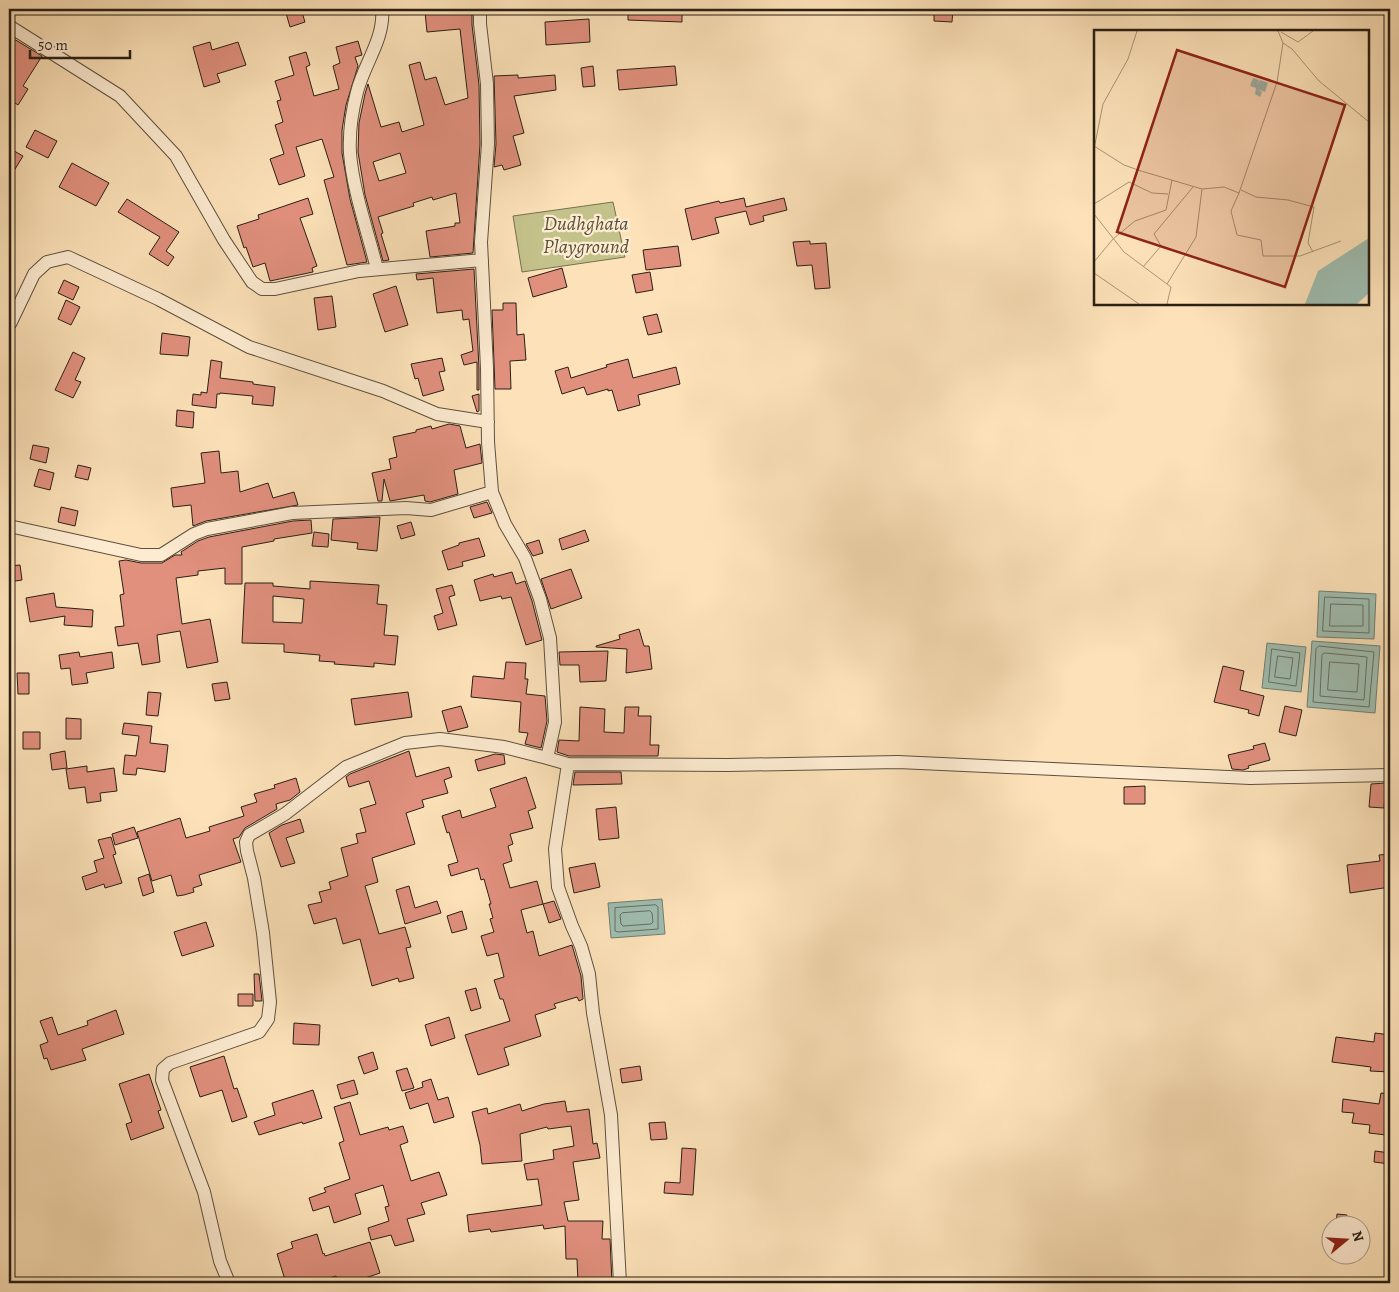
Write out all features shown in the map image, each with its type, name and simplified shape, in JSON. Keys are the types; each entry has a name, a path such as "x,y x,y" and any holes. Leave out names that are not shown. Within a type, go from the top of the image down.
{"street":[{"path":"377,269 350,152 357,93 369,59 380,36 383,16 382,9"},
{"path":"480,9 487,84 488,144 481,242 492,492 505,524 525,558 540,599 550,638 556,722 547,758"},
{"path":"9,26 120,96 176,156 224,240 252,282 262,289 275,289 359,271 482,260"},
{"path":"9,325 34,274 48,262 68,257 158,299 249,347 383,391 437,414 488,422"},
{"path":"9,526 140,555 161,555 200,531 264,518 302,512 406,508 431,510 492,492"},
{"path":"228,1283 220,1261 204,1192 162,1080 164,1069 170,1063 259,1032 268,1018 270,1002 263,933 246,842 250,835 285,814 346,768 405,743 440,739 504,747 568,764 728,765 898,762 1250,778 1390,774"},
{"path":"568,764 555,849 558,887 590,974 593,1014 611,1115 620,1283"}],"green space":[{"name":"Dudhghata Playground","path":"613,202 625,257 522,272 513,216"}],"water":[{"path":"1319,591 1376,594 1374,639 1317,637"},
{"path":"1312,641 1380,646 1375,713 1307,707"},
{"path":"1267,643 1306,647 1301,692 1262,688"},
{"path":"662,899 665,934 611,938 608,903"}],"building":[{"path":"301,9 305,22 290,27 286,13"},
{"path":"472,9 479,85 480,144 473,253 430,257 426,231 455,226 455,223 460,223 456,193 433,200 432,197 413,203 414,206 378,217 389,260 383,261 365,195 358,152 359,123 368,84 381,127 399,122 402,132 424,125 409,65 420,62 425,80 436,77 445,105 468,98 460,29 427,32 425,12","holes":["400,153 406,173 379,181 373,162"]},
{"path":"628,9 682,9 682,22 628,20"},
{"path":"934,9 953,9 952,22 934,21"},
{"path":"589,19 590,42 546,45 545,22"},
{"path":"9,36 42,56 23,86 28,89 18,105 9,99"},
{"path":"358,41 362,55 355,57 358,66 346,105 342,130 342,153 350,199 367,262 347,265 324,180 334,177 322,139 296,147 305,176 279,185 270,159 284,154 275,125 283,122 277,101 281,100 275,81 294,75 289,57 306,52 310,65 306,67 314,96 339,89 333,66 340,63 336,47"},
{"path":"210,42 212,50 238,42 246,65 217,74 220,82 204,87 193,47"},
{"path":"593,66 595,86 583,87 581,68"},
{"path":"675,66 677,85 619,90 617,70"},
{"path":"518,75 518,78 555,75 556,90 514,96 524,133 513,136 521,165 504,170 502,165 494,167 496,144 494,76"},
{"path":"35,130 57,141 48,158 26,147"},
{"path":"9,148 23,156 9,179"},
{"path":"72,163 109,183 96,206 59,187"},
{"path":"308,198 313,214 300,218 317,266 312,268 313,272 270,281 265,263 253,267 237,226 259,219 258,215"},
{"path":"744,198 746,207 784,198 787,210 763,216 764,221 750,225 746,211 715,218 719,233 692,240 685,209 719,201 720,203"},
{"path":"127,199 179,232 166,251 174,257 168,266 149,254 160,237 118,212"},
{"path":"810,241 810,244 826,243 830,288 815,289 812,265 797,266 793,242"},
{"path":"678,246 681,266 646,270 643,250"},
{"path":"562,268 567,287 533,297 528,278"},
{"path":"474,269 479,390 477,390 477,362 464,365 461,355 473,351 469,319 463,320 462,310 437,313 433,278 417,280 416,274"},
{"path":"650,272 653,290 636,293 632,275"},
{"path":"64,280 79,287 73,300 58,293"},
{"path":"396,286 408,325 385,332 373,294"},
{"path":"332,296 336,327 318,330 314,298"},
{"path":"66,300 80,307 71,325 58,319"},
{"path":"503,303 516,303 517,335 524,334 526,360 510,361 511,389 495,389 492,310 503,310"},
{"path":"657,314 662,332 648,335 643,317"},
{"path":"162,333 190,337 188,356 160,354"},
{"path":"73,352 85,358 75,380 81,382 73,398 55,390"},
{"path":"442,358 445,371 439,372 444,390 423,396 418,378 415,379 411,364"},
{"path":"628,359 633,378 676,367 680,384 638,395 640,405 618,411 612,390 608,391 608,389 587,395 584,387 562,394 555,371 568,367 571,378"},
{"path":"211,360 222,362 220,378 275,387 273,406 252,404 253,396 220,393 217,394 216,408 192,405 193,394 201,395 201,392 207,393"},
{"path":"479,394 479,411 477,412 472,396"},
{"path":"177,410 194,412 193,428 176,426"},
{"path":"449,424 460,426 466,448 480,444 482,463 454,470 458,494 430,502 425,501 424,495 390,501 384,479 382,501 378,501 372,473 391,469 389,459 397,457 393,437 416,432 416,430 431,426 432,429"},
{"path":"33,445 49,448 46,463 30,459"},
{"path":"219,451 221,473 238,471 240,492 268,483 273,498 294,492 298,505 206,521 193,526 191,505 173,507 171,488 205,483 201,453"},
{"path":"78,465 91,468 88,480 75,477"},
{"path":"39,469 54,473 50,490 34,486"},
{"path":"487,502 492,513 474,518 470,507"},
{"path":"61,507 78,511 75,526 58,522"},
{"path":"380,517 377,551 357,549 358,543 331,540 333,519"},
{"path":"311,520 312,533 274,539 274,541 242,547 242,584 225,584 225,568 198,571 198,575 176,578 182,624 210,619 218,662 187,668 180,631 157,635 160,662 142,665 138,643 118,646 115,627 124,626 120,595 124,594 119,561 162,563 175,555 182,555 181,552 198,541 209,537 293,521"},
{"path":"411,522 415,535 401,539 397,526"},
{"path":"585,530 589,541 562,550 559,539"},
{"path":"314,532 329,534 328,547 312,546"},
{"path":"479,538 485,556 462,562 463,566 448,570 442,551 459,545 459,543"},
{"path":"539,540 543,553 533,556 526,544"},
{"path":"20,565 22,580 9,582 9,566"},
{"path":"571,569 582,598 551,609 541,579"},
{"path":"512,572 516,584 525,581 542,640 526,645 511,597 502,599 501,596 480,601 474,580 493,574 494,577"},
{"path":"310,581 379,585 377,604 387,605 384,635 398,636 395,665 374,663 374,667 334,664 335,662 319,661 320,655 284,652 284,644 242,643 245,583 273,583 273,586 310,589","holes":["273,596 304,599 302,623 273,622"]},
{"path":"452,585 455,595 449,597 457,625 438,630 434,616 443,613 436,589"},
{"path":"54,593 56,607 93,610 92,627 64,625 65,616 30,622 26,598"},
{"path":"639,629 644,646 649,646 652,669 626,673 627,649 596,647 620,639 619,635"},
{"path":"608,651 606,681 580,682 579,665 560,665 559,652"},
{"path":"79,652 80,657 112,652 114,668 86,673 88,683 72,685 70,668 61,669 59,655"},
{"path":"506,662 526,663 525,679 528,679 526,694 545,696 547,721 541,748 525,744 528,733 519,732 521,702 471,697 473,676 504,679"},
{"path":"1223,666 1244,671 1240,690 1264,696 1259,716 1248,713 1249,710 1214,702"},
{"path":"17,673 29,673 29,694 18,694"},
{"path":"227,682 230,699 215,701 212,684"},
{"path":"148,692 161,693 158,716 146,715"},
{"path":"408,692 412,717 355,725 351,699"},
{"path":"461,706 468,727 448,732 442,711"},
{"path":"1285,706 1302,710 1296,736 1279,732"},
{"path":"580,707 605,709 604,732 624,733 625,707 639,707 638,716 651,716 650,745 659,745 658,756 569,756 557,752 559,740 579,741"},
{"path":"66,718 81,719 81,739 66,739"},
{"path":"124,723 152,726 150,743 168,745 165,772 137,768 136,775 123,774 125,755 136,756 139,736 122,734"},
{"path":"23,732 40,732 40,749 23,749"},
{"path":"1265,743 1270,760 1248,766 1249,768 1243,770 1232,769 1228,755 1254,749 1253,746"},
{"path":"65,751 67,768 52,770 50,754"},
{"path":"409,751 416,777 449,767 452,777 444,780 448,793 422,800 424,807 406,813 415,844 372,858 378,882 365,886 379,934 405,927 411,947 406,948 414,978 399,982 398,978 372,986 360,939 343,944 336,918 314,924 308,905 322,902 319,892 331,889 329,882 348,876 341,848 358,843 356,834 366,832 360,809 376,804 369,781 349,787 346,777"},
{"path":"495,754 504,755 505,764 478,771 475,760"},
{"path":"87,766 87,772 114,768 117,791 100,793 101,801 87,803 85,787 69,789 66,769"},
{"path":"575,772 621,772 622,784 573,785"},
{"path":"526,777 536,808 528,811 533,828 510,834 513,844 508,846 512,861 503,864 510,888 537,881 543,904 521,910 527,933 533,931 539,956 572,945 581,976 583,999 579,1001 577,997 554,1004 556,1008 535,1015 541,1036 504,1048 509,1065 478,1075 465,1035 510,1021 494,980 504,977 498,953 487,956 481,936 494,932 490,919 493,918 489,904 491,904 484,879 481,880 478,868 451,876 448,865 458,862 442,816 460,810 462,818 496,807 490,789"},
{"path":"296,778 300,792 290,800 276,804 277,809 245,828 239,837 233,839 241,862 199,875 202,885 193,888 194,892 184,895 177,896 171,875 152,881 137,832 180,818 186,838 210,831 209,827 244,816 241,807 257,802 254,794 275,788 274,785"},
{"path":"1386,783 1384,808 1369,807 1371,784"},
{"path":"1145,786 1145,804 1124,804 1124,787"},
{"path":"616,807 619,838 599,840 596,809"},
{"path":"300,819 304,832 286,838 295,863 281,867 269,833 282,825"},
{"path":"134,827 138,838 115,845 112,834"},
{"path":"111,837 116,854 113,855 122,883 105,888 104,884 86,890 82,877 97,872 94,861 104,858 98,840"},
{"path":"1390,854 1390,887 1350,893 1347,865 1380,861 1379,855"},
{"path":"595,863 600,887 574,893 569,868"},
{"path":"149,874 154,892 143,896 138,878"},
{"path":"409,886 415,908 437,901 441,913 405,924 396,890"},
{"path":"554,901 561,919 549,923 543,904"},
{"path":"462,911 467,929 452,933 447,916"},
{"path":"206,922 214,946 182,956 174,932"},
{"path":"254,974 259,974 262,1001 255,1001"},
{"path":"476,988 481,1008 471,1011 465,991"},
{"path":"238,994 253,994 253,1006 238,1006"},
{"path":"116,1010 124,1034 82,1049 86,1060 51,1070 47,1058 44,1059 40,1045 48,1042 40,1021 52,1017 58,1035 88,1025 87,1021"},
{"path":"449,1017 455,1038 431,1046 425,1025"},
{"path":"294,1023 320,1025 319,1045 293,1044"},
{"path":"1375,1033 1390,1035 1390,1072 1370,1071 1371,1067 1332,1062 1336,1037 1374,1042"},
{"path":"373,1052 378,1069 364,1074 358,1057"},
{"path":"224,1056 234,1089 237,1088 247,1117 232,1122 222,1090 200,1097 190,1067"},
{"path":"640,1066 642,1080 622,1083 620,1069"},
{"path":"407,1068 414,1088 402,1091 396,1071"},
{"path":"149,1074 161,1110 158,1111 164,1128 131,1140 126,1124 132,1122 119,1084"},
{"path":"431,1079 438,1100 448,1097 454,1117 434,1123 428,1103 410,1109 405,1093 423,1087 422,1082"},
{"path":"354,1080 358,1094 341,1099 337,1085"},
{"path":"313,1090 322,1118 259,1135 254,1122 275,1115 272,1103"},
{"path":"1381,1093 1390,1094 1386,1135 1369,1133 1370,1125 1352,1123 1354,1113 1342,1112 1343,1099 1379,1104"},
{"path":"565,1101 567,1112 589,1109 593,1144 597,1143 600,1158 573,1162 579,1200 564,1202 568,1221 603,1221 602,1239 610,1239 612,1283 578,1283 577,1259 566,1259 565,1226 544,1229 543,1225 491,1232 490,1229 469,1232 467,1215 542,1205 538,1179 527,1180 524,1164 554,1159 553,1150 574,1146 571,1126 548,1129 547,1127 520,1134 522,1161 482,1164 480,1145 472,1112 487,1108 488,1114 520,1104 522,1111 544,1104"},
{"path":"350,1102 360,1135 388,1127 389,1130 403,1126 408,1142 400,1145 411,1181 439,1172 447,1195 421,1203 425,1214 407,1219 414,1241 395,1246 391,1235 371,1240 368,1228 389,1221 385,1207 389,1206 383,1185 355,1194 361,1214 334,1223 329,1206 313,1211 309,1198 326,1192 324,1188 350,1179 339,1143 344,1141 334,1107"},
{"path":"665,1122 667,1139 651,1140 649,1123"},
{"path":"682,1148 696,1149 693,1195 664,1193 665,1182 680,1183"},
{"path":"1375,1151 1390,1153 1390,1164 1374,1162"},
{"path":"317,1234 325,1256 370,1242 380,1273 350,1283 339,1283 336,1276 313,1283 286,1283 277,1254 293,1248 291,1242"}]}
